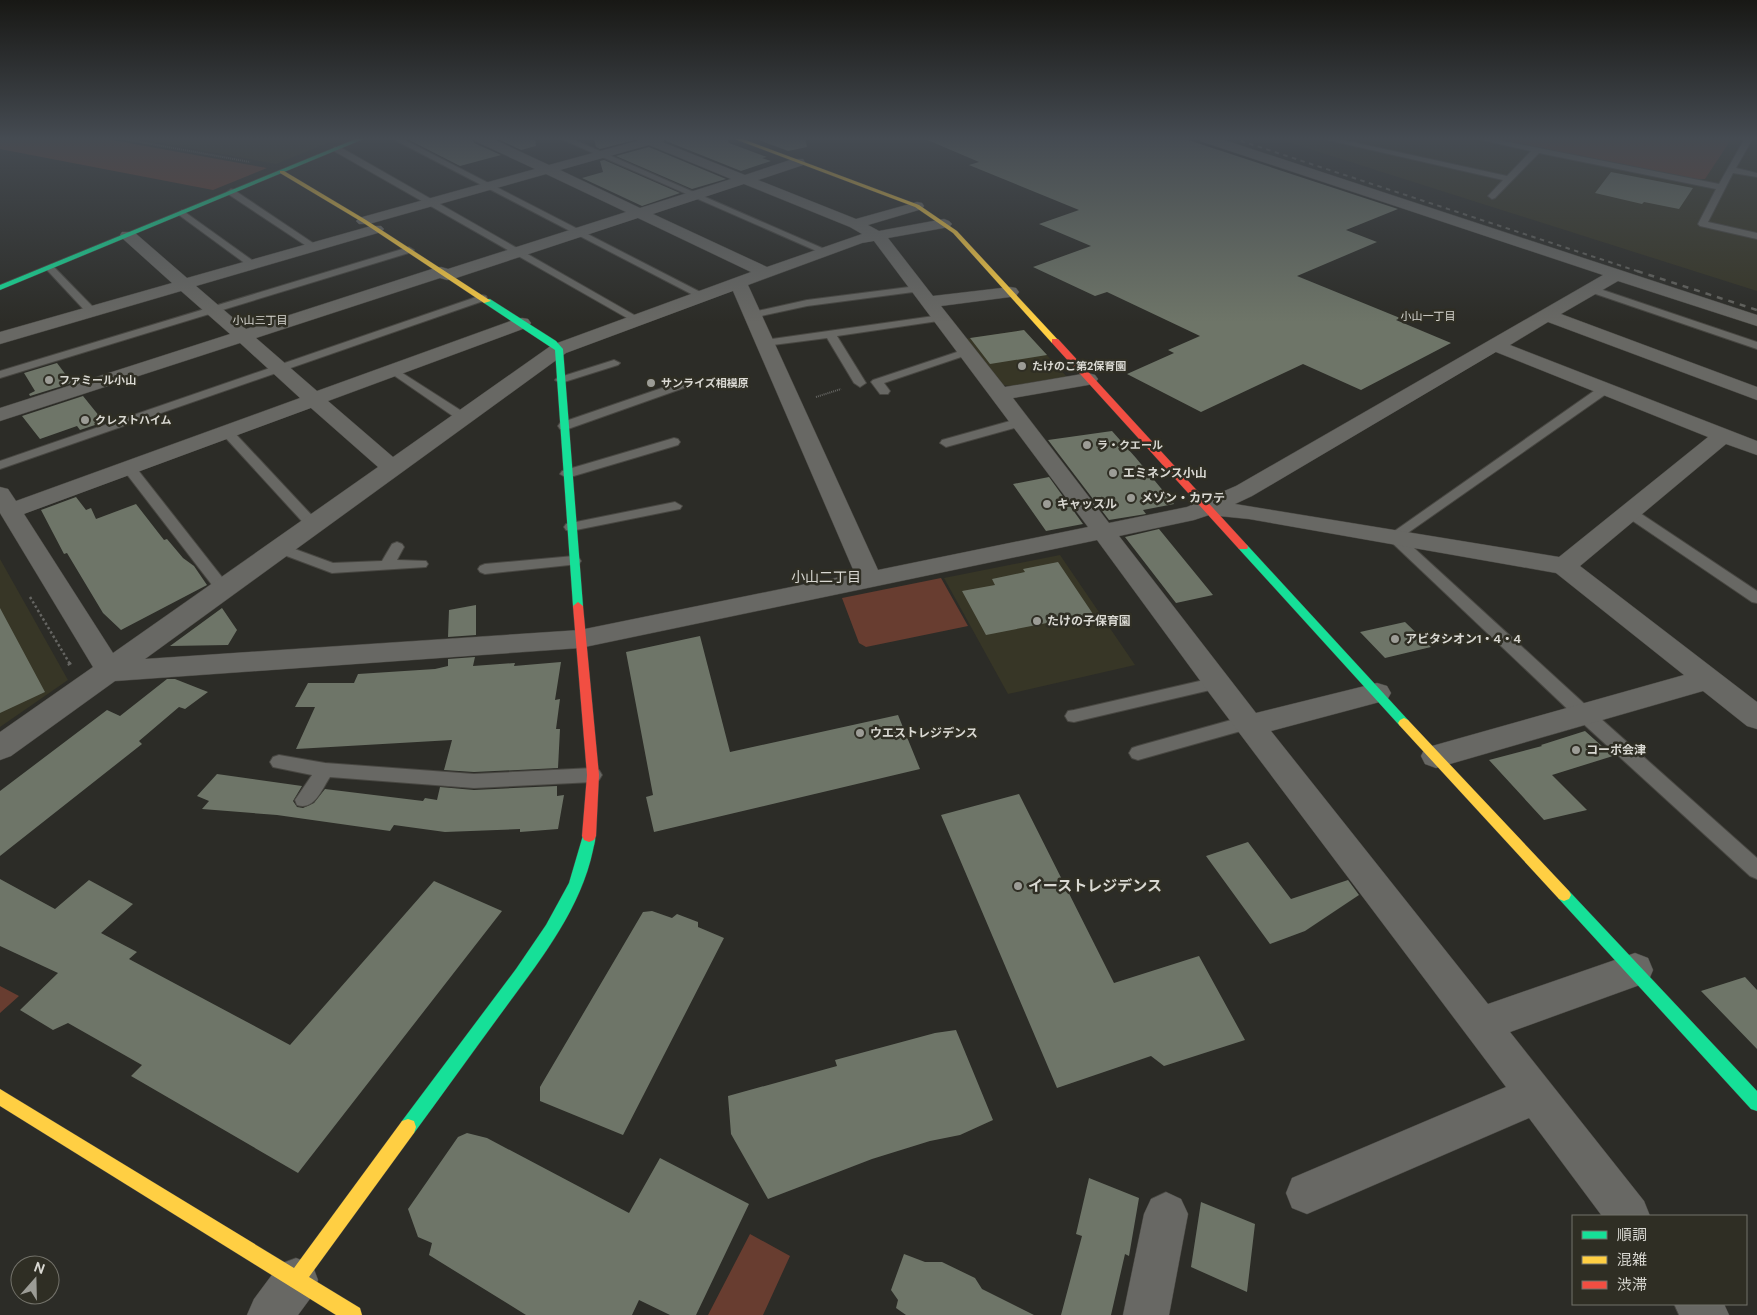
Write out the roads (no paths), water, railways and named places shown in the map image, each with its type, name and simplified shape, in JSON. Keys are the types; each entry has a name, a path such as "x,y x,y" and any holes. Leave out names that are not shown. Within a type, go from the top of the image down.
{"street":[{"path":"0,288 214,199"},
{"path":"270,1315 522,972 559,914 580,874 588,841 592,810 593,774 571,527 559,349 522,323 327,199"},
{"path":"0,338 314,247 441,199"},
{"path":"611,199 766,273"},
{"path":"0,415 243,336 579,233 682,199"},
{"path":"794,199 855,224 878,236 917,289 1000,394 1217,683 1250,723 1628,1215"},
{"path":"899,199 917,206 955,232 1377,693 1757,1102"},
{"path":"1389,199 1757,321"},
{"path":"855,224 917,206"},
{"path":"0,748 314,526 559,349 858,239 944,224"},
{"path":"128,235 393,469"},
{"path":"110,670 580,639 1194,513 1244,491 1616,275"},
{"path":"738,283 870,579"},
{"path":"929,302 1010,292"},
{"path":"1546,315 1757,394"},
{"path":"110,670 6,503 128,468 522,323"},
{"path":"1494,345 1757,449"},
{"path":"1000,394 1088,378"},
{"path":"1564,566 1723,436"},
{"path":"1209,508 1249,512 1564,566 1757,718"},
{"path":"1436,756 1708,679"},
{"path":"1250,723 1377,693"},
{"path":"1482,1024 1635,970"},
{"path":"1307,1193 1535,1095"},
{"path":"0,1097 353,1315"},
{"path":"1146,1315 1166,1214"},
{"path":"1698,1305 1706,1315"}],"lane":[{"path":"243,199 314,247"},
{"path":"426,199 638,320"},
{"path":"515,199 704,296"},
{"path":"705,199 824,251"},
{"path":"1715,199 1703,224 1757,236"},
{"path":"182,213 253,265"},
{"path":"0,375 409,250"},
{"path":"50,268 92,312"},
{"path":"752,314 807,303 917,289"},
{"path":"1591,289 1757,346"},
{"path":"0,464 482,298"},
{"path":"765,343 941,318"},
{"path":"830,334 860,383"},
{"path":"884,391 877,382 966,352"},
{"path":"561,380 614,363"},
{"path":"393,370 464,418"},
{"path":"564,426 691,382"},
{"path":"1605,389 1393,537 1584,714 1757,870"},
{"path":"946,443 1021,422"},
{"path":"227,432 314,526"},
{"path":"567,474 674,442"},
{"path":"128,468 224,590"},
{"path":"571,527 675,506"},
{"path":"1629,512 1757,598"},
{"path":"387,566 397,547"},
{"path":"281,549 332,568 421,564"},
{"path":"485,569 574,561"},
{"path":"1074,716 1217,683"},
{"path":"1138,753 1250,723"},
{"path":"279,762 325,770 474,781 593,774"},
{"path":"304,800 325,770"}],"railway":[{"path":"1419,199 1640,272"},
{"path":"1637,271 1757,310"}],"place":[{"name":"たけのこ第2保育園","path":"1022,366"},
{"name":"ファミール小山","path":"49,380"},
{"name":"サンライズ相模原","path":"651,383"},
{"name":"クレストハイム","path":"85,420"},
{"name":"ラ・クエール","path":"1087,445"},
{"name":"エミネンス小山","path":"1113,473"},
{"name":"メゾン・カワテ","path":"1131,498"},
{"name":"キャッスル","path":"1047,504"},
{"name":"たけの子保育園","path":"1037,621"},
{"name":"アビタシオン1・4・4","path":"1395,639"},
{"name":"ウエストレジデンス","path":"860,733"},
{"name":"コーポ会津","path":"1576,750"},
{"name":"イーストレジデンス","path":"1018,886"}],"district":[{"name":"小山一丁目","path":"1428,316"},
{"name":"小山三丁目","path":"260,320"},
{"name":"小山二丁目","path":"826,577"}]}
